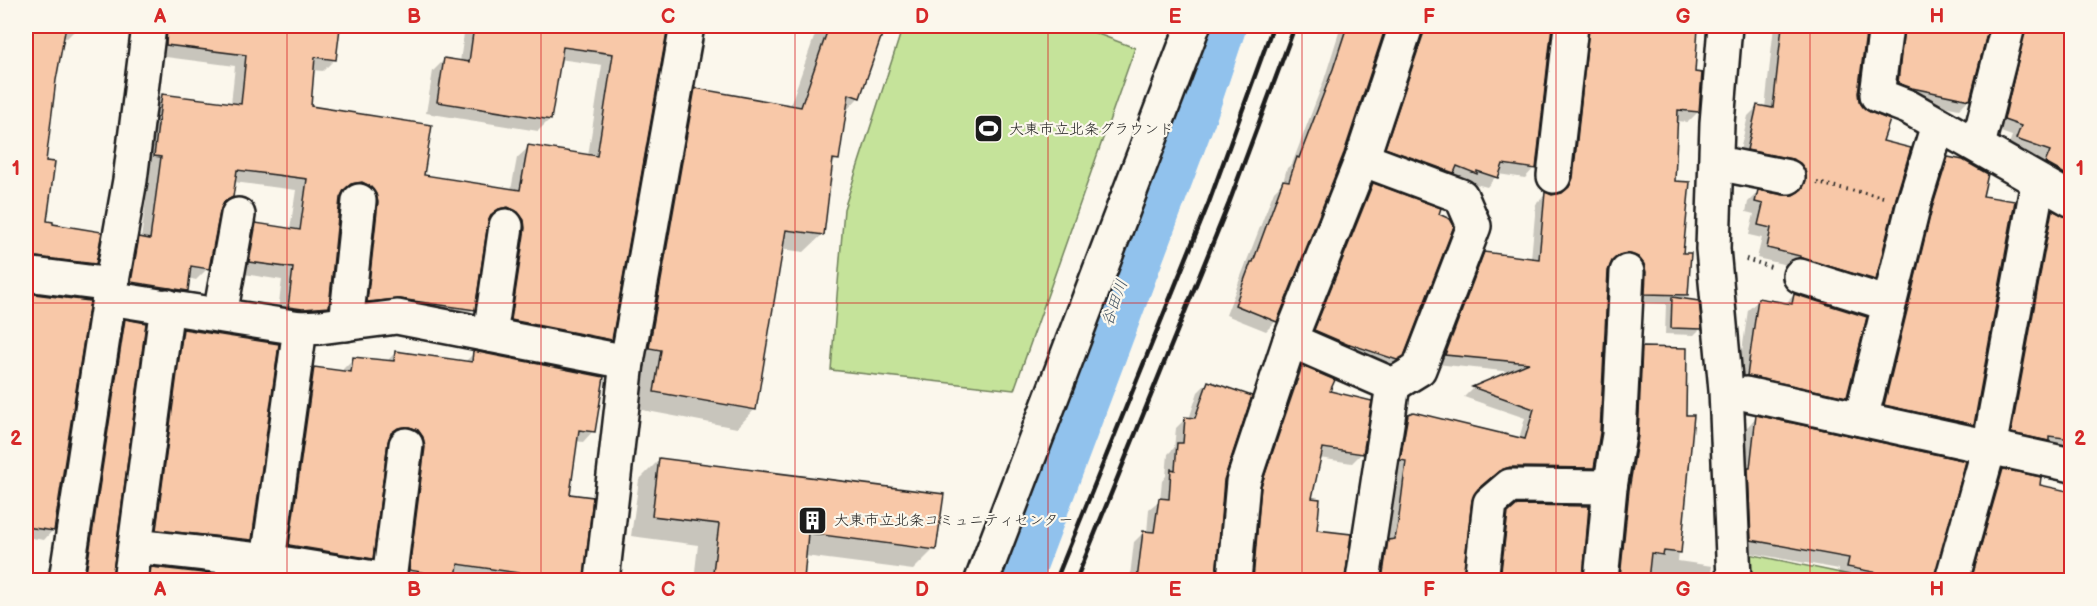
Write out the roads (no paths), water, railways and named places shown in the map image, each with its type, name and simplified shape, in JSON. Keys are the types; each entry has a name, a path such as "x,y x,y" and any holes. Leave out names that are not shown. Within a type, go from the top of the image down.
{"street":[{"path":"66,580 110,291 130,180 149,26"},
{"path":"602,580 627,362 687,26"},
{"path":"982,580 1193,26"},
{"path":"1234,580 1243,482 1290,340 1362,159 1406,26"},
{"path":"1554,176 1571,26"},
{"path":"1725,26 1717,123 1713,249 1726,390 1734,580"},
{"path":"1886,26 1877,95 1908,106 2072,200"},
{"path":"1978,145 2008,26"},
{"path":"1861,419 1914,203 1938,125"},
{"path":"1362,159 1461,196 1474,226 1419,369 1393,385 1363,580"},
{"path":"1717,163 1788,177"},
{"path":"1952,580 1989,448 2038,182"},
{"path":"346,324 359,201"},
{"path":"220,315 238,214"},
{"path":"490,335 506,226"},
{"path":"1601,580 1610,487 1619,435 1627,272"},
{"path":"26,274 110,291 167,306 300,328 397,317 627,362"},
{"path":"1800,276 1889,304"},
{"path":"130,580 167,306"},
{"path":"275,568 300,328"},
{"path":"1290,340 1393,385"},
{"path":"1746,394 2072,465"},
{"path":"135,546 275,568 388,580 406,445"},
{"path":"1481,580 1490,503 1510,486 1610,487"}],"waterway":[{"name":"谷田川","path":"1012,580 1189,110 1217,26"}],"railway":[{"path":"1056,580 1209,202 1273,26"},
{"path":"1076,580 1229,203 1295,26"}],"place":[{"name":"大東市立北条グラウンド","path":"988,129"},
{"name":"大東市立北条コミュニティセンター","path":"813,520"}]}
